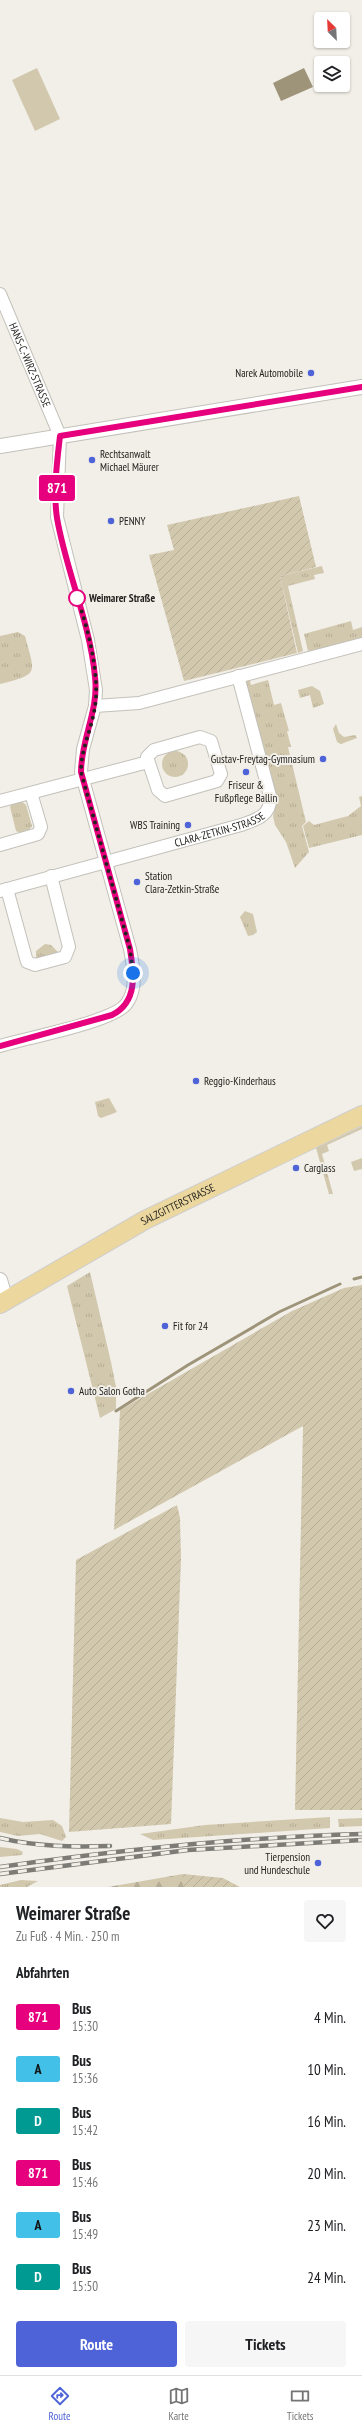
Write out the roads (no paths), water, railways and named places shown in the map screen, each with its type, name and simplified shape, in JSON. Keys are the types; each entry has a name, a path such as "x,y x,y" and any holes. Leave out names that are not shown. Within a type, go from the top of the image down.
{"main road":[{"name":"SALZGITTERSTRASSE","path":"3,1303 145,1220 362,1115"}],"street":[{"name":"HANS-C.-WIRZ-STRASSE","path":"0,294 60,436"},
{"path":"0,446 362,387"},
{"path":"0,1046 105,1017 118,1011 128,1002 132,991 133,963 83,780 81,763 83,749 95,706 95,675 88,640 57,517 60,436"},
{"path":"95,706 138,703 362,644"},
{"name":"CLARA-ZETKIN-STRASSE","path":"51,876 69,947 66,957 35,965 27,962 3,890 51,876 105,861 241,825 257,820 267,812 271,802 270,796 238,676"},
{"path":"200,737 211,741 221,774 217,781 165,796 158,790 148,762 147,757 154,750 200,737"},
{"path":"0,801 148,762"},
{"path":"0,845 38,834 41,827 31,793"},
{"path":"0,1280 3,1303"}],"waterway":[{"path":"354,1279 362,1277"},
{"path":"116,1411 188,1365 279,1312 340,1284"}],"railway":[{"path":"0,1867 180,1845 271,1838 362,1834"},
{"path":"0,1838 55,1846 110,1846"},
{"path":"0,1874 188,1850 362,1840"}],"place":[{"name":"Narek Automobile","path":"311,373"},
{"name":"Rechtsanwalt Michael Mäurer","path":"92,460"},
{"name":"PENNY","path":"111,521"},
{"name":"Weimarer Straße","path":"77,598"},
{"name":"Gustav-Freytag-Gymnasium","path":"323,759"},
{"name":"Friseur & Fußpflege Ballin","path":"246,772"},
{"name":"WBS Training","path":"188,825"},
{"name":"Station Clara-Zetkin-Straße","path":"137,882"},
{"name":"Reggio-Kinderhaus","path":"196,1081"},
{"name":"Carglass","path":"296,1168"},
{"name":"Fit for 24","path":"165,1326"},
{"name":"Auto Salon Gotha","path":"71,1391"},
{"name":"Tierpension und Hundeschule","path":"318,1863"}]}
